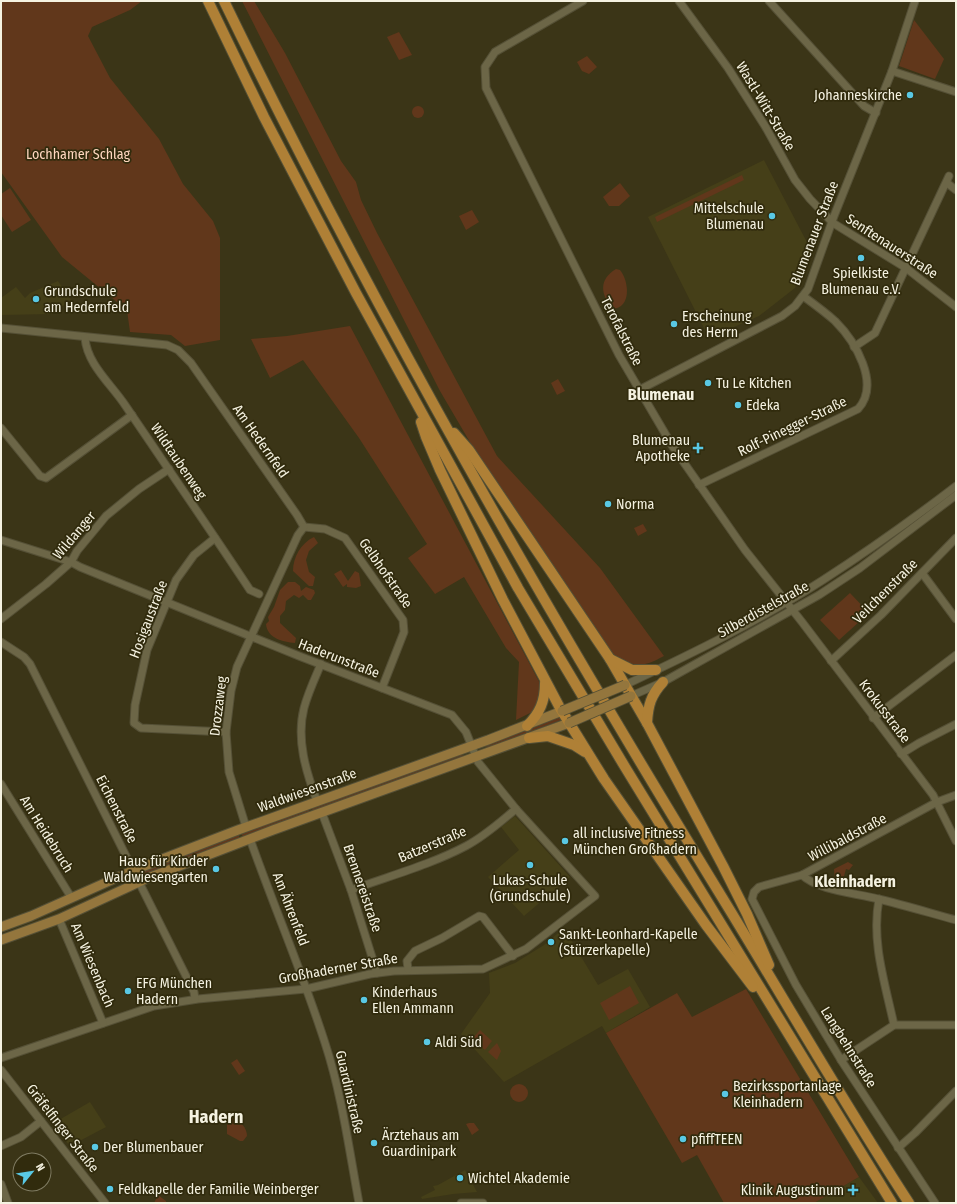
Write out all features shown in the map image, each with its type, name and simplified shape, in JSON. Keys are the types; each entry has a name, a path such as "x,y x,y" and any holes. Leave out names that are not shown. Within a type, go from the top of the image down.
{"highway":[{"path":"208,1 274,137 417,406 518,588 625,767 892,1203"},
{"path":"224,1 315,184 440,416 535,587 637,759 909,1203"},
{"path":"417,406 426,437 440,470 503,600 545,681 586,752 706,925 789,1034"},
{"path":"440,416 469,450 610,659 647,723 747,914 783,998"},
{"path":"610,659 632,670 656,670"},
{"path":"527,726 540,711 545,695 545,681"},
{"path":"647,723 650,698 663,682"},
{"path":"529,738 548,736 574,745 586,752"}],"main road":[{"name":"Waldwiesenstraße","path":"1,927 31,916 134,870 246,827 527,726 625,685"},
{"name":"Silberdistelstraße","path":"569,723 631,696"},
{"name":"Waldwiesenstraße","path":"1,940 59,919 139,882 250,839 569,723"}],"street":[{"name":"Terofalstraße","path":"583,1 495,52 485,67 484,72 486,88 601,320 639,390 699,485 745,550 786,602"},
{"name":"Wastl-Witt-Straße","path":"679,1 747,96 795,180 810,199 833,223"},
{"path":"769,1 864,106 876,113"},
{"name":"Blumenauer Straße","path":"639,390 782,316 803,296 810,284 876,113 915,1"},
{"path":"892,70 956,92"},
{"path":"854,347 875,333 949,176"},
{"path":"947,183 956,190"},
{"name":"Senftenauerstraße","path":"833,223 906,268 956,307"},
{"name":"Rolf-Pinegger-Straße","path":"699,485 858,409 864,402 867,390 866,378 854,347 834,321 803,296"},
{"name":"Am Hedernfeld","path":"1,328 85,338 167,345 178,350 194,367 304,527"},
{"name":"Wildtaubenweg","path":"85,338 86,350 169,469 250,590 259,594"},
{"path":"1,428 40,476 46,478 132,415"},
{"name":"Wildanger","path":"1,619 46,584 71,562 77,551 106,516 139,489 169,469"},
{"name":"Silberdistelstraße","path":"625,685 703,647 786,602 849,563 956,486"},
{"name":"Silberdistelstraße","path":"631,696 663,682 792,610 860,568 956,495"},
{"path":"250,637 298,535 304,527"},
{"name":"Gelbhofstraße","path":"304,527 325,529 346,538 402,620 404,632 382,688"},
{"name":"Hosigaustraße","path":"214,538 194,555 184,566 166,602 147,650 135,705 134,724 141,728 226,732"},
{"name":"Veilchenstraße","path":"831,661 881,615 956,538"},
{"name":"Haderunstraße","path":"1,540 71,562 80,568 250,637 452,716 466,732 476,757 516,809 595,896"},
{"path":"922,573 956,619"},
{"name":"Krokusstraße","path":"786,602 937,802 956,841"},
{"name":"Drozzaweg","path":"246,827 229,772 226,732 231,691 237,666 250,637"},
{"name":"Eichenstraße","path":"1,643 28,661 134,870 194,992 195,1000"},
{"path":"874,718 956,656"},
{"path":"317,802 305,762 301,723 308,695 321,664"},
{"path":"901,754 956,724"},
{"name":"Am Heidebruch","path":"1,784 71,897"},
{"name":"Willibaldstraße","path":"752,899 759,887 802,875 937,802 956,795"},
{"name":"Batzerstraße","path":"351,890 446,855 466,846 492,829 516,809"},
{"name":"Brennereistraße","path":"322,813 351,890 377,973"},
{"name":"Am Ährenfeld","path":"250,839 306,989"},
{"path":"802,875 809,881 956,920"},
{"name":"Großhaderner Straße","path":"1,1058 144,1009 195,1000 306,989 377,973 408,969 483,969 513,956 546,935 595,896"},
{"name":"Langbehnstraße","path":"752,899 796,985 841,1060 935,1203"},
{"path":"879,899 875,918 876,946 894,1025"},
{"path":"408,969 408,961 415,951 442,938 479,916 483,917 513,956"},
{"name":"Am Wiesenbach","path":"59,919 103,1023"},
{"name":"Guardinistraße","path":"306,989 325,1044 336,1083 347,1132 359,1203"},
{"path":"841,1060 894,1025 956,1025"},
{"name":"Gräfelfinger Straße","path":"1,1070 105,1203"},
{"path":"898,1148 915,1133 956,1091"},
{"path":"1,1146 22,1136 41,1122"},
{"path":"1,1184 8,1203"},
{"path":"461,1203 483,1203"}],"shaded area":[{"path":"764,160 811,250 795,288 759,316 709,338 648,217"},
{"name":"Grundschule am Hedernfeld","path":"58,281 71,300 52,314 1,315 1,298 16,287 25,298 30,293"},
{"name":"Lukas-Schule (Grundschule)","path":"515,816 570,877 524,916 488,877 519,850 501,827"},
{"path":"564,928 598,985 628,969 650,1007 606,1033 602,1026 504,1082 461,1034 490,993 489,973 515,963 544,945"},
{"path":"90,1102 106,1127 70,1146 52,1124"},
{"name":"Wichtel Akademie","path":"465,1170 477,1192 422,1199 421,1197 435,1190 433,1186 438,1185"},
{"name":"Klinik Augustinum","path":"859,1177 878,1203 814,1203"}],"green space":[{"name":"Lochhamer Schlag","path":"1,1 142,1 130,10 92,27 88,36 110,78 159,139 183,184 213,221 220,238 220,340 185,346 171,335 130,332 126,303 117,302 62,257 1,172"},
{"path":"242,1 254,1 285,53 341,161 356,182 361,200 377,233 497,456 600,568 664,656 643,665 637,665 626,662 612,654 474,449 440,391"},
{"path":"914,20 944,59 935,79 899,66"},
{"path":"399,32 412,55 399,60 387,37"},
{"path":"587,56 597,67 589,74 582,71 577,62"},
{"path":"418,106 422,108 424,112 422,116 418,118 414,116 412,112 414,108"},
{"path":"742,175 744,180 657,222 655,217"},
{"path":"620,183 630,196 619,206 609,206 603,197"},
{"path":"10,188 31,220 12,232 1,215 1,194"},
{"path":"472,210 479,222 466,230 459,216"},
{"path":"616,269 620,270 623,275 627,287 627,293 623,304 612,309 605,298 603,288 606,278"},
{"path":"350,326 543,689 534,711 516,720 519,662 506,648 464,577 435,594 408,558 427,544 359,438 303,360 270,378 251,339 287,336"},
{"path":"558,379 565,391 557,395 551,383"},
{"path":"643,524 647,531 638,536 634,528"},
{"path":"314,537 318,543 309,551 306,560 309,572 315,577 313,586 309,586 293,571 293,566 299,551 305,543"},
{"path":"341,570 348,581 355,571 359,573 361,586 356,588 347,587 347,584 343,587 334,574"},
{"path":"288,582 295,582 300,586 301,591 306,587 314,590 315,593 311,600 308,600 303,595 299,598 294,595 286,601 285,610 280,616 280,623 296,638 295,643 286,642 272,636 267,629 266,624 269,621 268,617 274,607 280,590"},
{"path":"850,593 869,613 839,640 820,620"},
{"path":"561,714 564,719 487,748 486,746"},
{"path":"461,752 463,756 418,772 413,777 313,813 311,806"},
{"path":"308,807 311,814 243,838 241,832"},
{"path":"238,832 240,839 142,877 140,870"},
{"path":"848,862 853,865 849,870 846,869 842,883 835,882 834,869"},
{"path":"630,986 639,1003 609,1020 600,1003"},
{"name":"Bezirkssportanlage Kleinhadern","path":"746,989 859,1177 814,1203 724,1203 697,1155 682,1163 606,1033 677,993 692,1017"},
{"path":"480,1030 492,1041 485,1050 472,1039"},
{"path":"497,1043 501,1051 497,1060 488,1052"},
{"path":"237,1059 245,1071 239,1075 231,1063"},
{"path":"519,1084 525,1087 528,1093 525,1099 519,1102 513,1099 510,1093 513,1087"},
{"path":"232,1118 240,1122 246,1130 247,1136 243,1141 240,1141 227,1134 227,1123"},
{"path":"474,1123 479,1130 472,1135 466,1124"},
{"path":"158,1195 166,1201 166,1203 154,1203"}],"place":[{"name":"Johanneskirche","path":"910,95"},
{"name":"Mittelschule Blumenau","path":"772,216"},
{"name":"Spielkiste Blumenau e.V.","path":"861,258"},
{"name":"Grundschule am Hedernfeld","path":"36,299"},
{"name":"Erscheinung des Herrn","path":"674,324"},
{"name":"Tu Le Kitchen","path":"708,383"},
{"name":"Edeka","path":"738,405"},
{"name":"Blumenau Apotheke","path":"698,448"},
{"name":"Norma","path":"608,504"},
{"name":"all inclusive Fitness München Großhadern","path":"565,841"},
{"name":"Lukas-Schule (Grundschule)","path":"530,865"},
{"name":"Haus für Kinder Waldwiesengarten","path":"216,869"},
{"name":"Sankt-Leonhard-Kapelle (Stürzerkapelle)","path":"551,942"},
{"name":"EFG München Hadern","path":"128,991"},
{"name":"Kinderhaus Ellen Ammann","path":"364,1000"},
{"name":"Aldi Süd","path":"427,1042"},
{"name":"Bezirkssportanlage Kleinhadern","path":"725,1094"},
{"name":"pfiffTEEN","path":"683,1139"},
{"name":"Ärztehaus am Guardinipark","path":"374,1143"},
{"name":"Der Blumenbauer","path":"95,1147"},
{"name":"Wichtel Akademie","path":"460,1178"},
{"name":"Feldkapelle der Familie Weinberger","path":"110,1189"},
{"name":"Klinik Augustinum","path":"853,1190"}],"district":[{"name":"Blumenau","path":"661,394"},
{"name":"Kleinhadern","path":"855,881"},
{"name":"Hadern","path":"216,1117"}]}
